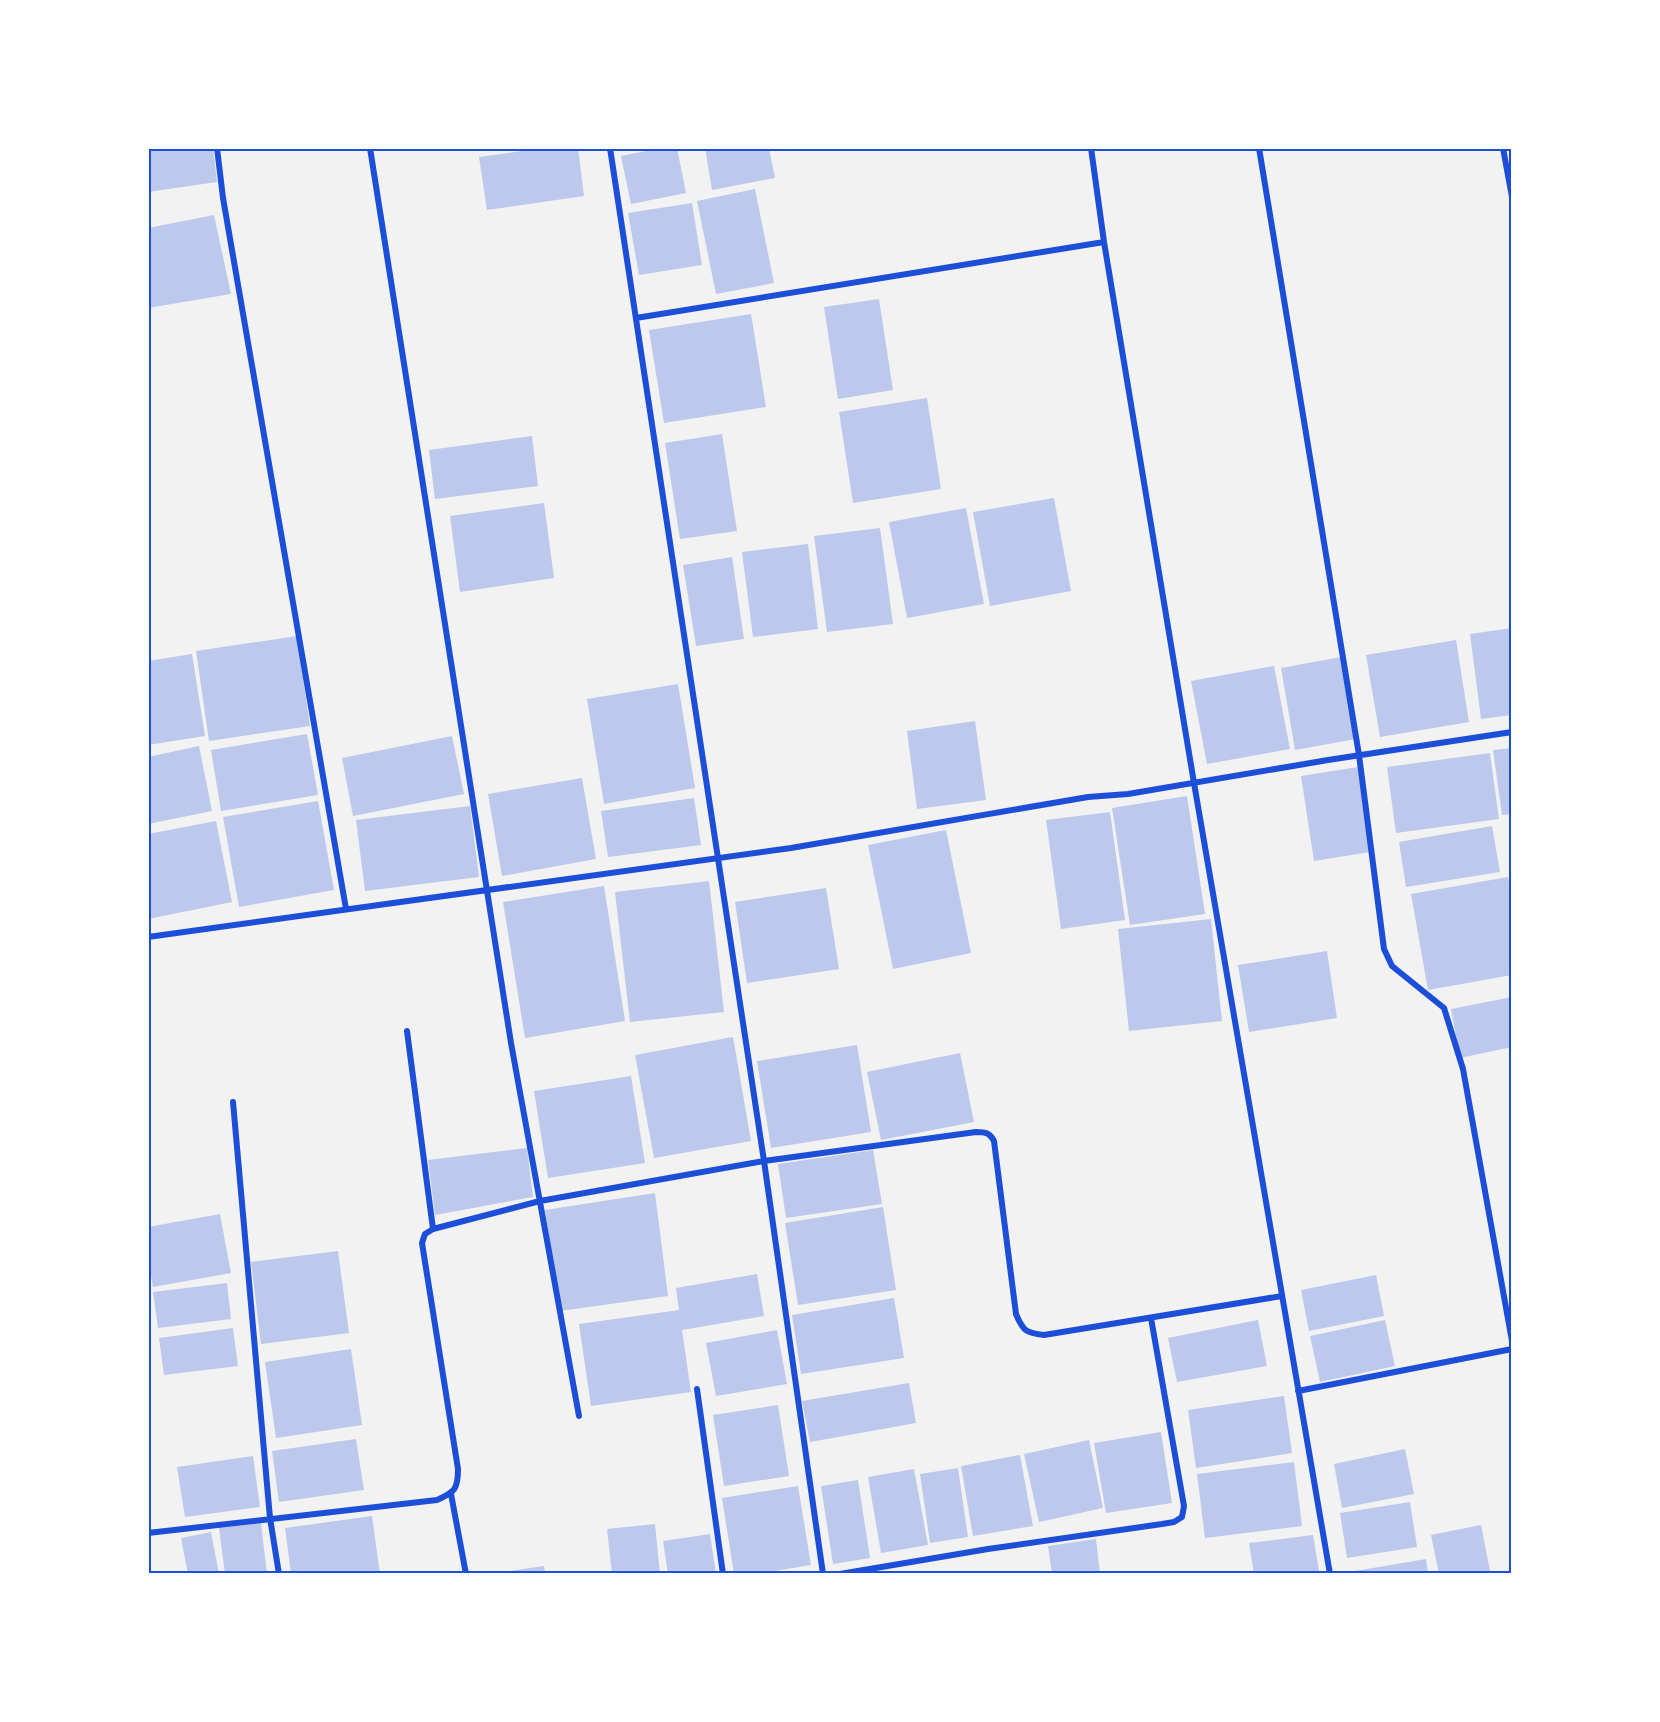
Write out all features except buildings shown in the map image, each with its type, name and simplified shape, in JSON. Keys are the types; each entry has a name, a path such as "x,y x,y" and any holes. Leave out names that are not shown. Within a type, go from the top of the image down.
{"street":[{"path":"217,148 227,221 345,909"},
{"path":"370,148 511,1043 579,1416"},
{"path":"610,148 764,1161 823,1574"},
{"path":"1091,148 1104,242 1194,783 1330,1574"},
{"path":"1259,148 1359,755 1384,949 1392,966 1444,1008 1463,1069 1512,1341"},
{"path":"1503,148 1512,197"},
{"path":"636,318 1104,242"},
{"path":"148,937 791,848 1088,797 1128,794 1512,732"},
{"path":"407,1031 433,1229"},
{"path":"233,1102 270,1518 279,1574"},
{"path":"148,1533 437,1500 451,1494 458,1483 458,1469 422,1243 425,1234 433,1229 540,1201 764,1161 985,1132 991,1135 994,1141 1016,1314 1022,1328 1031,1333 1044,1335 1282,1296"},
{"path":"840,1574 988,1549 1162,1524 1182,1516 1184,1506 1151,1318"},
{"path":"1298,1391 1512,1349"},
{"path":"697,1389 723,1574"},
{"path":"451,1494 466,1574"}]}
